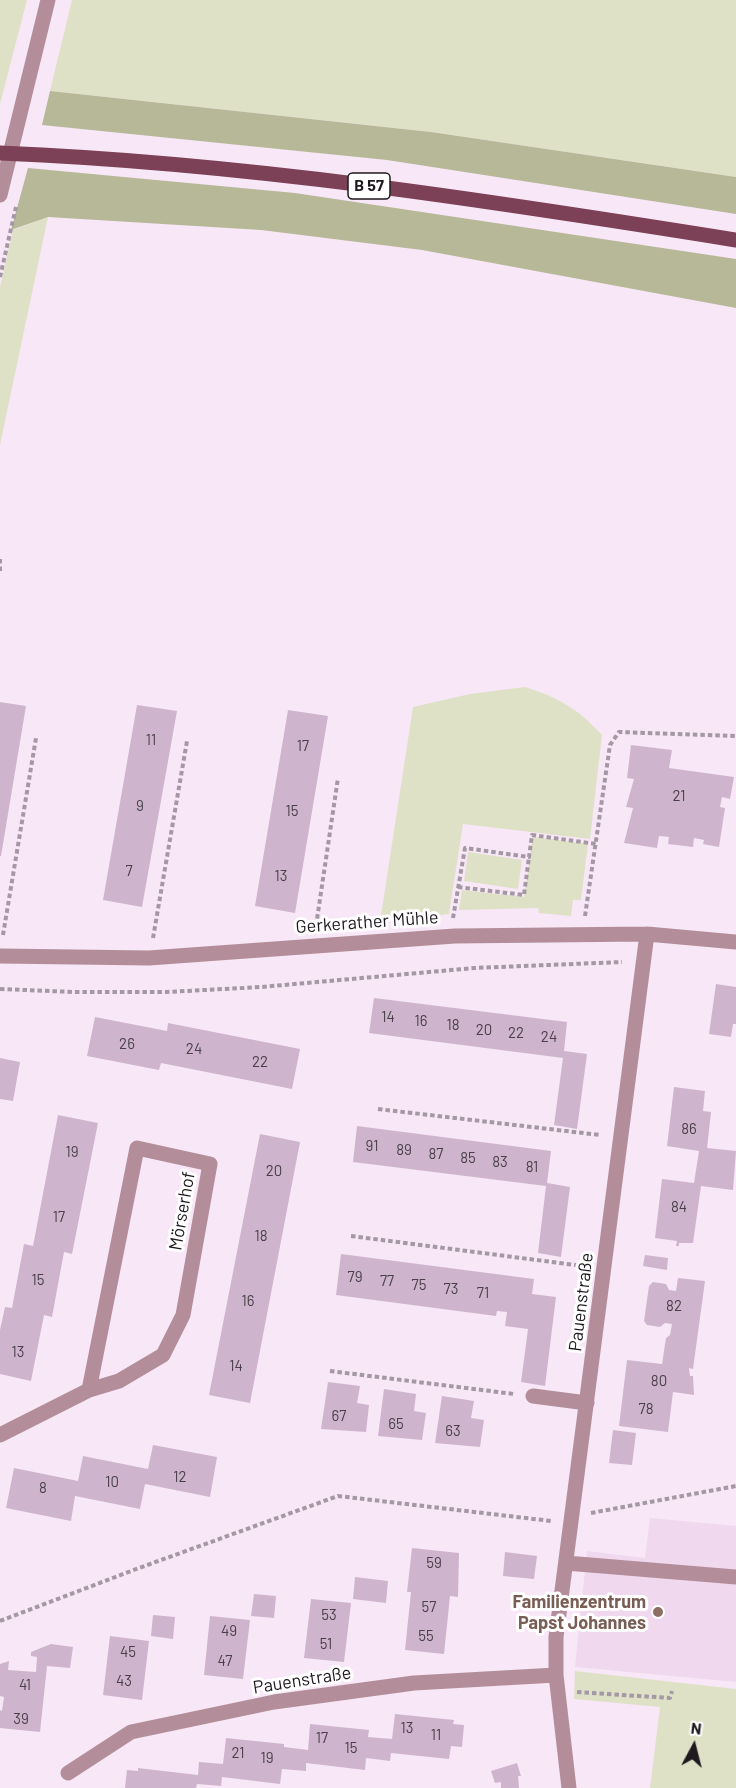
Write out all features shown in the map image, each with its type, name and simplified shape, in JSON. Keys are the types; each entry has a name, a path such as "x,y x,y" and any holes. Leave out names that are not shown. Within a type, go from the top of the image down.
{"main road":[{"name":"B 57","path":"0,153 160,164 326,181 736,240"}],"street":[{"path":"0,195 48,0"},
{"name":"Gerkerather Mühle","path":"0,956 150,958 451,936 648,934 736,942"},
{"name":"Pauenstraße","path":"569,1788 557,1682 556,1636 648,934"},
{"name":"Mörserhof","path":"0,1435 89,1390 119,1381 163,1355 183,1315 210,1164 137,1148 89,1390"},
{"path":"533,1396 587,1403"},
{"path":"566,1563 736,1577"},
{"name":"Pauenstraße","path":"68,1773 131,1732 274,1702 414,1683 557,1682"}],"path":[{"path":"0,277 17,204"},
{"path":"0,559 0,572"},
{"path":"583,934 610,745 620,732 735,737"},
{"path":"2,938 36,738"},
{"path":"150,958 187,741"},
{"path":"313,945 338,778"},
{"path":"458,887 524,895 532,835 596,844"},
{"path":"451,936 465,848 528,857"},
{"path":"0,989 166,992 261,987 474,968 610,961 644,964"},
{"path":"378,1109 621,1138"},
{"path":"351,1236 605,1269"},
{"path":"330,1371 533,1396"},
{"path":"0,1621 338,1496 572,1521 736,1486"},
{"path":"557,1682 670,1698 672,1691"}],"shaded area":[{"name":"Familienzentrum Papst Johannes","path":"650,1518 736,1526 736,1682 575,1667 587,1551 645,1558"}],"green space":[{"path":"0,0 27,0 0,104"},
{"path":"72,0 736,0 736,177 431,132 50,91"},
{"path":"50,91 431,132 736,177 736,214 387,160 42,125"},
{"path":"28,168 295,193 736,259 736,308 422,250 261,230 48,217 11,230"},
{"path":"48,217 0,445 0,287 13,230"},
{"path":"525,687 568,705 602,735 590,839 463,824 449,914 380,922 413,707 470,694"},
{"path":"533,837 588,844 581,900 573,900 571,916 539,913 538,908 459,910 462,890 524,897"},
{"path":"468,852 522,860 518,889 464,881"},
{"path":"575,1671 736,1689 736,1788 650,1788 660,1707 574,1699"}],"building":[{"path":"0,702 26,706 1,856 0,856"},
{"path":"137,705 177,711 142,907 103,900"},
{"path":"288,710 328,716 295,913 255,906"},
{"path":"631,745 672,750 669,768 734,777 730,799 722,797 720,807 725,808 719,847 703,844 704,840 694,838 693,847 668,844 669,837 659,836 657,848 624,843 633,808 626,807 634,779 627,778"},
{"path":"716,984 736,987 736,1024 733,1024 731,1037 709,1034"},
{"path":"374,998 567,1022 564,1051 587,1054 577,1129 554,1125 563,1058 369,1033"},
{"path":"95,1017 167,1031 168,1023 300,1049 292,1089 161,1063 159,1070 87,1056"},
{"path":"0,1058 20,1062 13,1101 0,1099"},
{"path":"674,1087 705,1091 703,1111 711,1112 707,1148 736,1151 733,1190 701,1186 693,1243 679,1243 679,1246 676,1246 677,1241 655,1238 662,1179 694,1183 699,1151 667,1146"},
{"path":"58,1115 98,1123 72,1254 64,1252 52,1317 44,1315 31,1381 0,1374 0,1330 5,1307 12,1308 24,1244 33,1246"},
{"path":"357,1126 551,1151 547,1183 570,1187 561,1257 538,1253 546,1186 353,1162"},
{"path":"260,1134 300,1142 250,1403 209,1395"},
{"path":"341,1254 534,1279 532,1294 556,1297 545,1386 521,1382 528,1329 505,1326 507,1312 497,1311 496,1316 336,1295"},
{"path":"645,1255 668,1258 667,1270 643,1266"},
{"path":"678,1278 705,1281 693,1369 689,1368 690,1376 693,1376 694,1395 673,1392 668,1432 619,1426 627,1360 662,1364 666,1338 670,1335 672,1324 665,1323 660,1327 647,1325 644,1321 649,1286 653,1282 666,1284 669,1290 676,1291"},
{"path":"328,1382 360,1386 357,1403 369,1405 366,1432 321,1429"},
{"path":"384,1389 416,1394 414,1411 426,1413 422,1440 378,1436"},
{"path":"442,1396 474,1401 471,1418 484,1420 480,1447 435,1443"},
{"path":"613,1430 636,1433 632,1465 609,1463"},
{"path":"153,1445 217,1457 210,1497 145,1484 140,1509 75,1496 71,1521 6,1508 14,1468 78,1481 83,1456 148,1469"},
{"path":"412,1548 459,1553 458,1597 450,1596 444,1654 405,1650 411,1592 407,1592"},
{"path":"505,1552 537,1556 534,1579 503,1576"},
{"path":"355,1577 388,1581 386,1603 353,1599"},
{"path":"254,1594 276,1596 274,1618 251,1616"},
{"path":"311,1599 351,1603 344,1662 304,1658"},
{"path":"153,1615 175,1617 173,1639 151,1636"},
{"path":"210,1616 250,1620 243,1679 204,1675"},
{"path":"110,1636 149,1641 142,1700 103,1695"},
{"path":"51,1644 73,1647 70,1668 47,1666 40,1732 0,1728 0,1710 2,1711 4,1697 0,1696 0,1664 9,1661 8,1670 36,1672 37,1657 31,1656 31,1652"},
{"path":"395,1714 454,1720 453,1724 464,1725 462,1747 451,1746 449,1759 391,1753 390,1761 366,1758 365,1770 306,1763 306,1771 282,1769 280,1784 222,1777 221,1786 197,1784 196,1788 125,1788 127,1770 138,1771 138,1768 198,1775 199,1762 223,1764 226,1738 284,1744 284,1747 308,1750 310,1724 369,1730 368,1737 392,1739"},
{"path":"517,1763 521,1776 518,1776 519,1788 501,1788 501,1782 495,1783 491,1771"}],"place":[{"name":"Familienzentrum Papst Johannes","path":"658,1612"}]}
